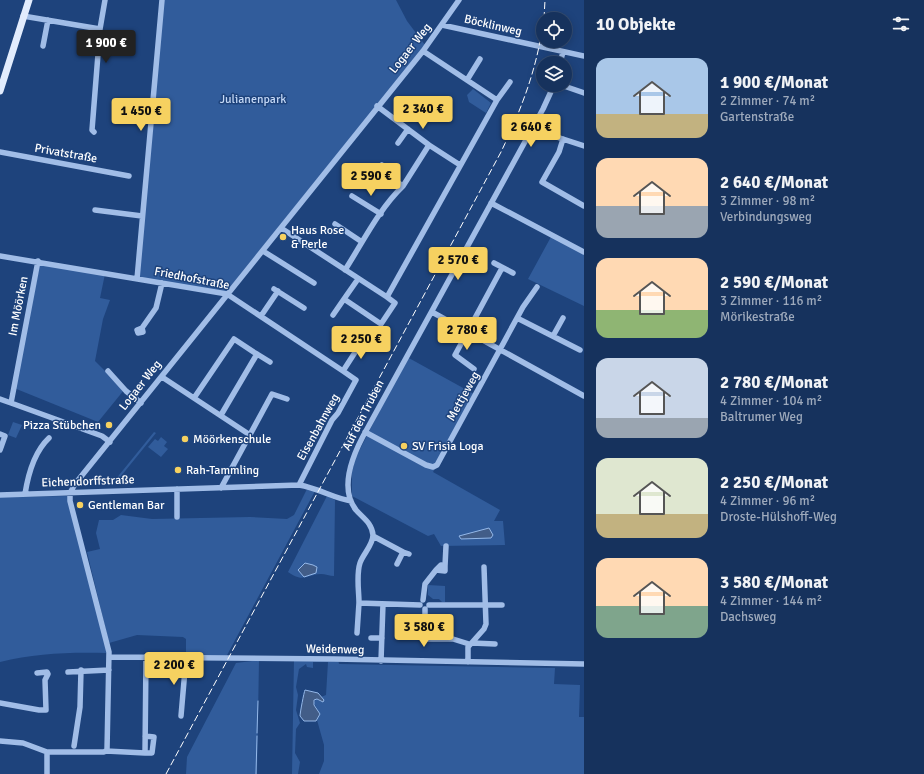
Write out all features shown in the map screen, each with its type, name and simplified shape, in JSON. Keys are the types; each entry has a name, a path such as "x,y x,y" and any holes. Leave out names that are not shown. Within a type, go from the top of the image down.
{"main road":[{"path":"0,89 29,0"}],"street":[{"path":"94,132 92,130 100,29 105,0"},
{"path":"137,278 162,0"},
{"name":"Logaer Weg","path":"70,493 75,484 422,51 459,0"},
{"path":"23,16 100,29"},
{"path":"43,46 48,20"},
{"name":"Böcklinweg","path":"442,25 584,56"},
{"path":"422,51 497,100"},
{"path":"562,56 563,52"},
{"path":"467,80 480,59"},
{"path":"387,297 497,100 510,82"},
{"path":"572,89 584,93"},
{"name":"Auf den Truben","path":"351,501 350,468 365,432 532,129 550,92"},
{"path":"377,106 430,146 460,165"},
{"path":"398,143 408,129"},
{"path":"532,129 584,146"},
{"path":"563,139 559,152 542,182 584,206"},
{"path":"345,270 381,214 397,191 403,186 430,146"},
{"name":"Privatstraße","path":"0,152 129,176"},
{"path":"373,179 380,167 403,186"},
{"path":"352,196 381,214"},
{"path":"491,202 584,252"},
{"path":"95,210 142,216"},
{"path":"335,224 362,242"},
{"path":"281,228 395,303 382,324 344,299"},
{"path":"263,251 314,283"},
{"name":"Friedhofstraße","path":"0,256 227,294 356,380"},
{"name":"Im Möörken","path":"10,403 38,262"},
{"path":"494,263 513,274"},
{"path":"474,369 453,354 502,268"},
{"path":"333,315 358,279"},
{"path":"142,328 156,308 162,283"},
{"path":"501,350 517,318 537,286"},
{"path":"261,316 276,290 304,308"},
{"path":"432,312 584,396"},
{"path":"517,318 580,350"},
{"path":"554,336 563,318"},
{"path":"194,398 234,339 270,362"},
{"path":"344,371 363,340"},
{"name":"Mettjeweg","path":"365,432 426,465 433,467 437,465 501,350"},
{"path":"221,415 257,354"},
{"path":"108,371 126,391 141,403"},
{"path":"162,376 250,435"},
{"name":"Eisenbahnweg","path":"299,485 332,420 338,413 356,380"},
{"path":"222,488 272,394 287,399"},
{"path":"0,399 102,436 110,442"},
{"path":"0,434 5,436 0,450"},
{"path":"25,494 30,472 44,443 49,438"},
{"name":"Eichendorffstraße","path":"0,495 299,485 311,487 339,499 351,501"},
{"path":"177,489 177,517"},
{"path":"70,493 70,502 109,657 106,751"},
{"path":"351,501 355,509 369,523 373,536 360,564 357,633"},
{"path":"373,536 406,553 396,564"},
{"path":"446,546 445,571 436,570 425,584 421,608 502,605"},
{"path":"468,662 470,644 486,624 484,567"},
{"path":"359,603 383,604 422,602"},
{"path":"382,661 383,604"},
{"path":"427,607 425,639 453,640 470,644 495,644"},
{"path":"371,638 382,638"},
{"name":"Weidenweg","path":"109,657 334,659 584,664"},
{"path":"145,753 146,657"},
{"path":"181,716 186,658"},
{"path":"68,672 81,670 109,670"},
{"path":"74,746 80,706 81,670"},
{"path":"0,703 44,711 46,707 45,680 41,676 45,672"},
{"path":"0,741 23,743 47,752 154,752 154,737 145,736"},
{"path":"47,752 47,774"}],"green space":[{"name":"Julianenpark","path":"162,0 396,0 407,21 425,45 226,292 138,277"},
{"path":"473,89 491,103 486,113 469,102 467,95"},
{"path":"552,235 584,252 584,306 528,279"},
{"path":"40,264 105,274 100,298 110,300 103,319 95,361 124,390 98,422 14,388"},
{"name":"SV Frisia Loga","path":"407,357 474,394 433,472 500,510 494,521 503,521 505,545 441,546 434,534 428,536 352,496 352,472 355,459"},
{"path":"13,422 22,425 16,438 8,435"},
{"path":"154,432 156,433 117,481 115,480"},
{"path":"161,437 167,442 164,446 168,449 161,457 148,447 155,439 158,441"},
{"path":"307,489 315,491 226,657 186,655 186,639 183,637 137,635 109,643 87,552 100,549 96,533 99,520 113,520 121,515 152,519 250,517 287,519 294,515"},
{"path":"68,496 108,653 53,654 0,662 0,497"},
{"path":"327,496 335,500 334,576 321,574 304,578 298,577 288,572"},
{"path":"428,585 445,586 445,602 442,602 439,599 433,599 428,595"},
{"path":"294,659 338,659 339,664 555,668 554,684 580,685 579,717 584,717 584,774 319,774 324,761 324,745 317,720 320,714 314,703 316,699 322,702 324,700 321,697 326,695 328,662 313,662 313,668 307,667 306,664 299,669 296,687 298,695 296,710 300,723 296,729 295,753 300,762 298,774 292,774"},
{"path":"259,660 257,774 186,774 187,757 236,663"}],"shaded area":[{"path":"489,528 493,535 491,538 461,539 459,536"},
{"path":"305,563 317,567 316,573 304,577 298,570"},
{"path":"305,690 318,693 324,700 323,702 317,699 314,700 314,705 320,714 316,721 304,721 300,716"}],"waterway":[{"path":"257,733 258,701"},
{"path":"256,774 257,736"}],"railway":[{"path":"544,12 545,0"},
{"path":"166,774 501,152 527,89 539,48"}],"place":[{"name":"Haus Rose & Perle","path":"283,237"},
{"name":"Pizza Stübchen","path":"109,425"},
{"name":"Möörkenschule","path":"185,439"},
{"name":"SV Frisia Loga","path":"404,446"},
{"name":"Rah-Tammling","path":"178,470"},
{"name":"Gentleman Bar","path":"80,505"}]}
